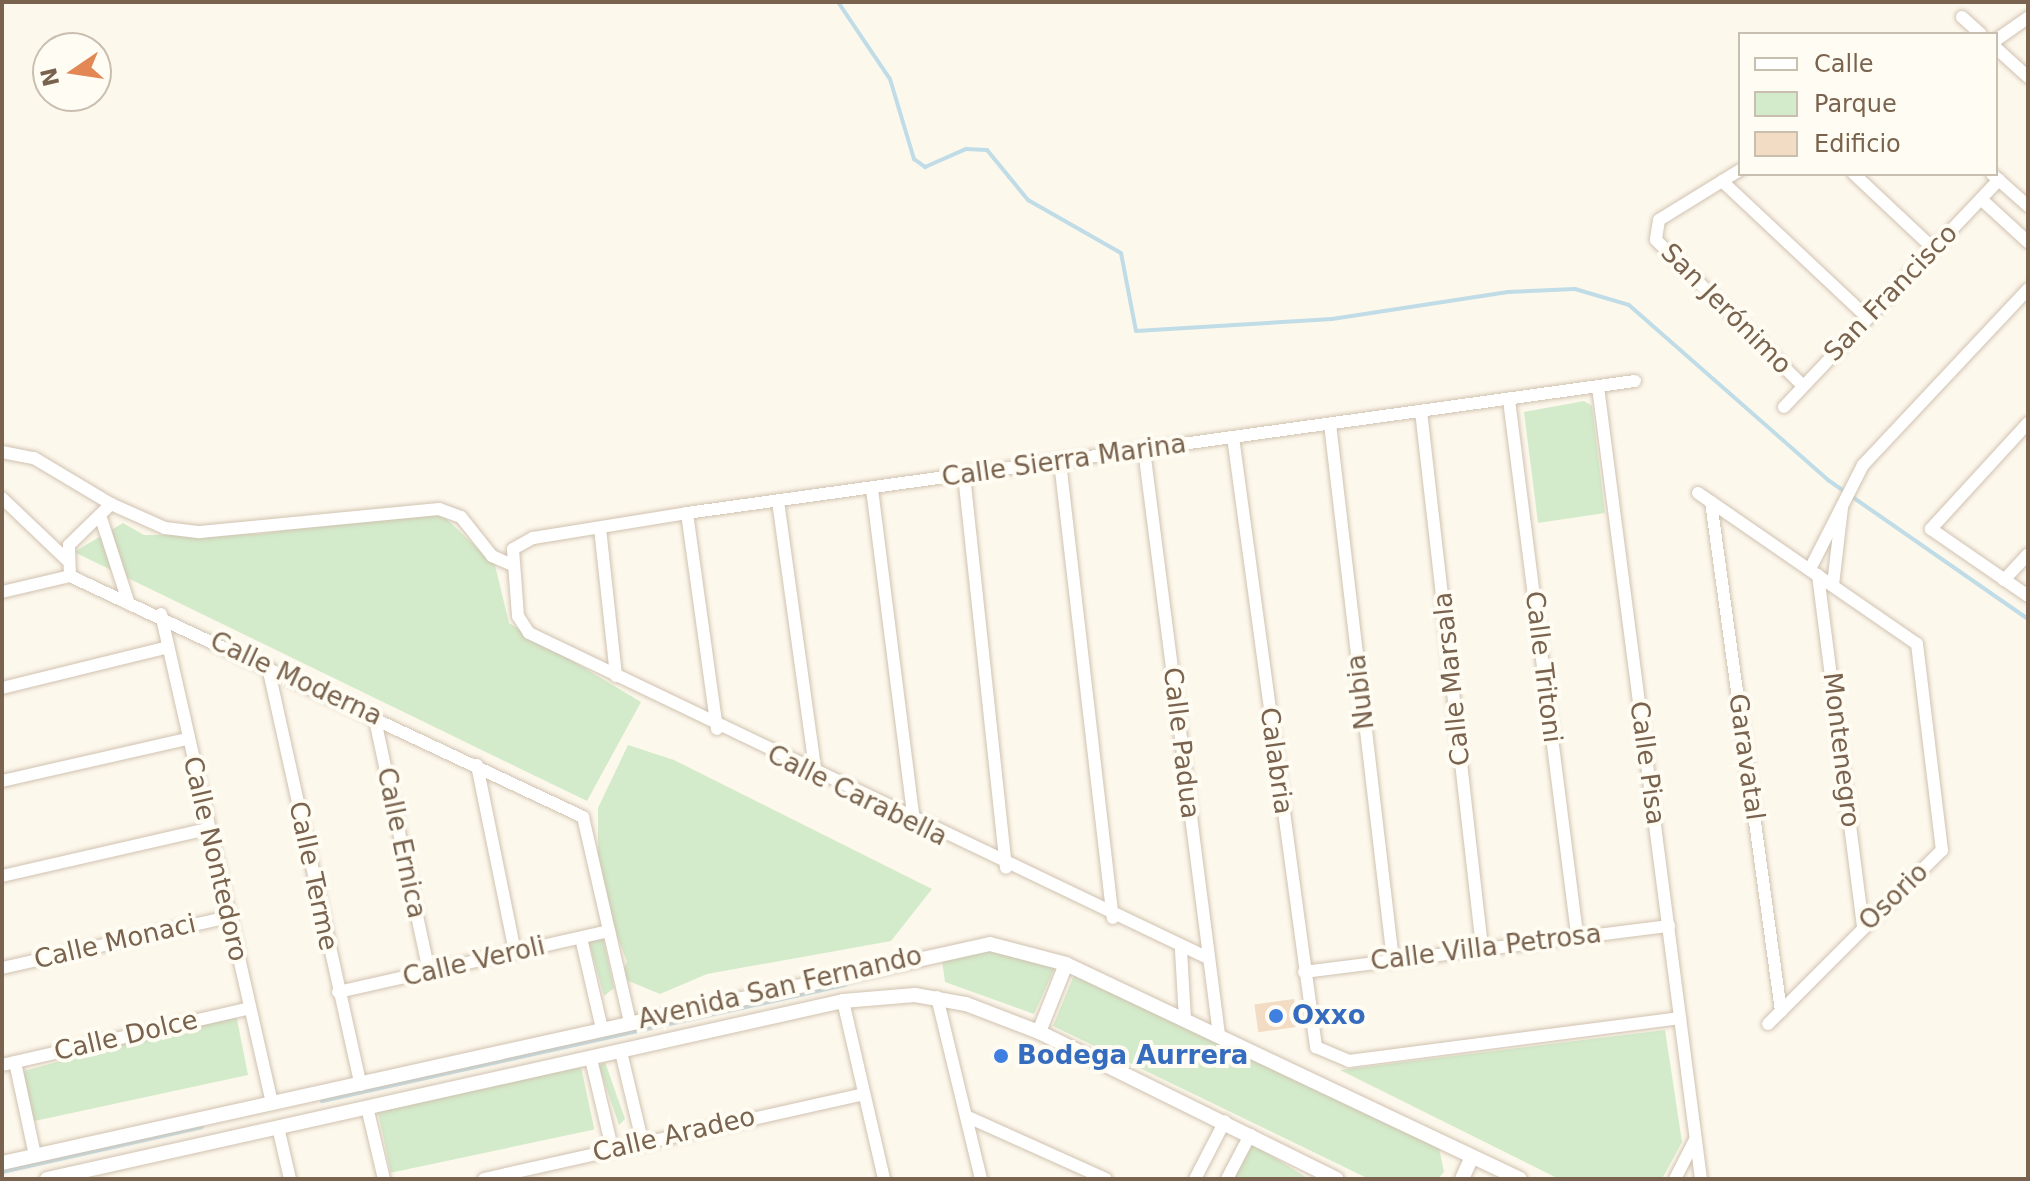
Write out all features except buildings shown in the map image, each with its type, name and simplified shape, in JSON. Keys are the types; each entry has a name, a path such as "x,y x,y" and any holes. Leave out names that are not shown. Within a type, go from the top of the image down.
{"street":[{"path":"1962,17 1979,32"},
{"path":"1998,39 2028,18"},
{"path":"1998,50 2028,77"},
{"path":"1738,171 1722,181 1868,318"},
{"path":"1856,176 1934,249"},
{"path":"1995,177 2028,206"},
{"name":"San Francisco","path":"1784,407 1981,199 1995,177"},
{"name":"San Jerónimo","path":"1722,181 1655,229 1660,250 1803,386"},
{"path":"1981,199 2028,242"},
{"path":"1814,572 1844,496 1863,465 2028,289"},
{"name":"Calle Sierra Marina","path":"510,564 523,540 687,513 1635,381"},
{"name":"Calle Pisa","path":"1598,387 1701,1179"},
{"name":"Calle Tritoni","path":"1509,400 1577,934"},
{"name":"Calle Marsala","path":"1421,411 1482,947"},
{"path":"2028,423 1931,529 2028,596"},
{"name":"Nubia","path":"1330,424 1393,960"},
{"name":"Calabria","path":"1233,437 1316,1047 1349,1061 1680,1018"},
{"name":"Calle Padua","path":"1144,450 1219,1035"},
{"path":"2,452 34,458 111,504 165,528 200,532 439,509 461,517 492,556 510,564"},
{"path":"1060,462 1113,918"},
{"path":"964,475 1006,868"},
{"path":"872,489 914,822"},
{"path":"1698,493 1833,585 1844,496"},
{"path":"2,498 67,560"},
{"path":"778,501 816,776"},
{"name":"Garavatal","path":"1711,502 1781,1011"},
{"path":"2,592 70,576 67,560 69,545 111,504"},
{"path":"687,513 717,729"},
{"path":"100,515 128,601"},
{"path":"600,528 616,676"},
{"path":"2004,580 2028,554"},
{"name":"Calle Carabella","path":"510,564 518,616 529,633 717,729 1006,868 1181,950 1208,958"},
{"name":"Montenegro","path":"1814,572 1863,926"},
{"name":"Calle Moderna","path":"70,576 161,614 583,817 609,931"},
{"name":"Osorio","path":"1768,1024 1942,850 1917,644 1833,585"},
{"name":"Calle Nontedoro","path":"161,614 165,648 272,1103"},
{"path":"2,688 165,648"},
{"name":"Calle Terme","path":"268,667 361,1085"},
{"name":"Calle Ernica","path":"374,715 429,972"},
{"path":"2,781 187,739"},
{"path":"477,765 515,952"},
{"path":"2,876 207,829"},
{"name":"Calle Monaci","path":"2,968 229,917"},
{"name":"Calle Villa Petrosa","path":"1304,972 1577,934 1669,926"},
{"path":"609,931 630,1023"},
{"name":"Calle Veroli","path":"338,992 609,931"},
{"path":"581,938 602,1029"},
{"name":"Avenida San Fernando","path":"3,1159 35,1155 361,1085 971,945 1013,946 1066,964 1520,1179"},
{"path":"1181,950 1185,1019"},
{"path":"1039,1032 1066,964"},
{"path":"937,997 981,1179"},
{"name":"Avenida San Fernando","path":"47,1179 843,1001 937,997 1039,1032 1225,1121 1337,1179"},
{"path":"843,1001 884,1179"},
{"name":"Calle Dolce","path":"9,1064 250,1008"},
{"path":"621,1052 642,1140"},
{"path":"591,1059 612,1148"},
{"path":"9,1064 35,1155"},
{"path":"315,1094 321,1117"},
{"name":"Calle Aradeo","path":"484,1179 642,1140 863,1094"},
{"path":"367,1107 384,1179"},
{"path":"968,1117 1077,1172 1106,1179"},
{"path":"1195,1179 1225,1121"},
{"path":"278,1127 290,1179"},
{"path":"1227,1179 1250,1135"},
{"path":"1675,1179 1695,1140"},
{"path":"1462,1179 1472,1157"}],"green space":[{"path":"1584,401 1592,406 1605,513 1538,523 1524,412"},
{"path":"434,507 495,565 509,623 641,702 587,801 74,552 123,523 144,535 260,534"},
{"path":"628,745 674,760 932,889 891,941 707,974 660,994 619,977 627,962 598,884 598,808"},
{"path":"603,938 614,988 604,996 588,939"},
{"path":"983,945 1056,965 1034,1014 945,982 941,952"},
{"path":"1074,975 1439,1148 1444,1172 1438,1179 1369,1179 1053,1026"},
{"path":"236,1014 248,1075 30,1122 20,1072"},
{"path":"1665,1030 1682,1142 1662,1179 1559,1179 1340,1070"},
{"path":"580,1062 594,1129 391,1173 377,1105"},
{"path":"605,1062 625,1119 619,1125 599,1066"},
{"path":"1251,1143 1309,1179 1234,1179"}],"waterway":[{"path":"838,2 890,79 914,159 925,167 966,149 987,150 1028,200 1121,253 1136,331 1332,319 1508,292 1575,289 1629,305 1828,480 2028,619"},
{"path":"322,1101 845,985"},
{"path":"2,1172 202,1127"}],"place":[{"name":"Oxxo","path":"1276,1016"},
{"name":"Bodega Aurrera","path":"1001,1056"}]}
